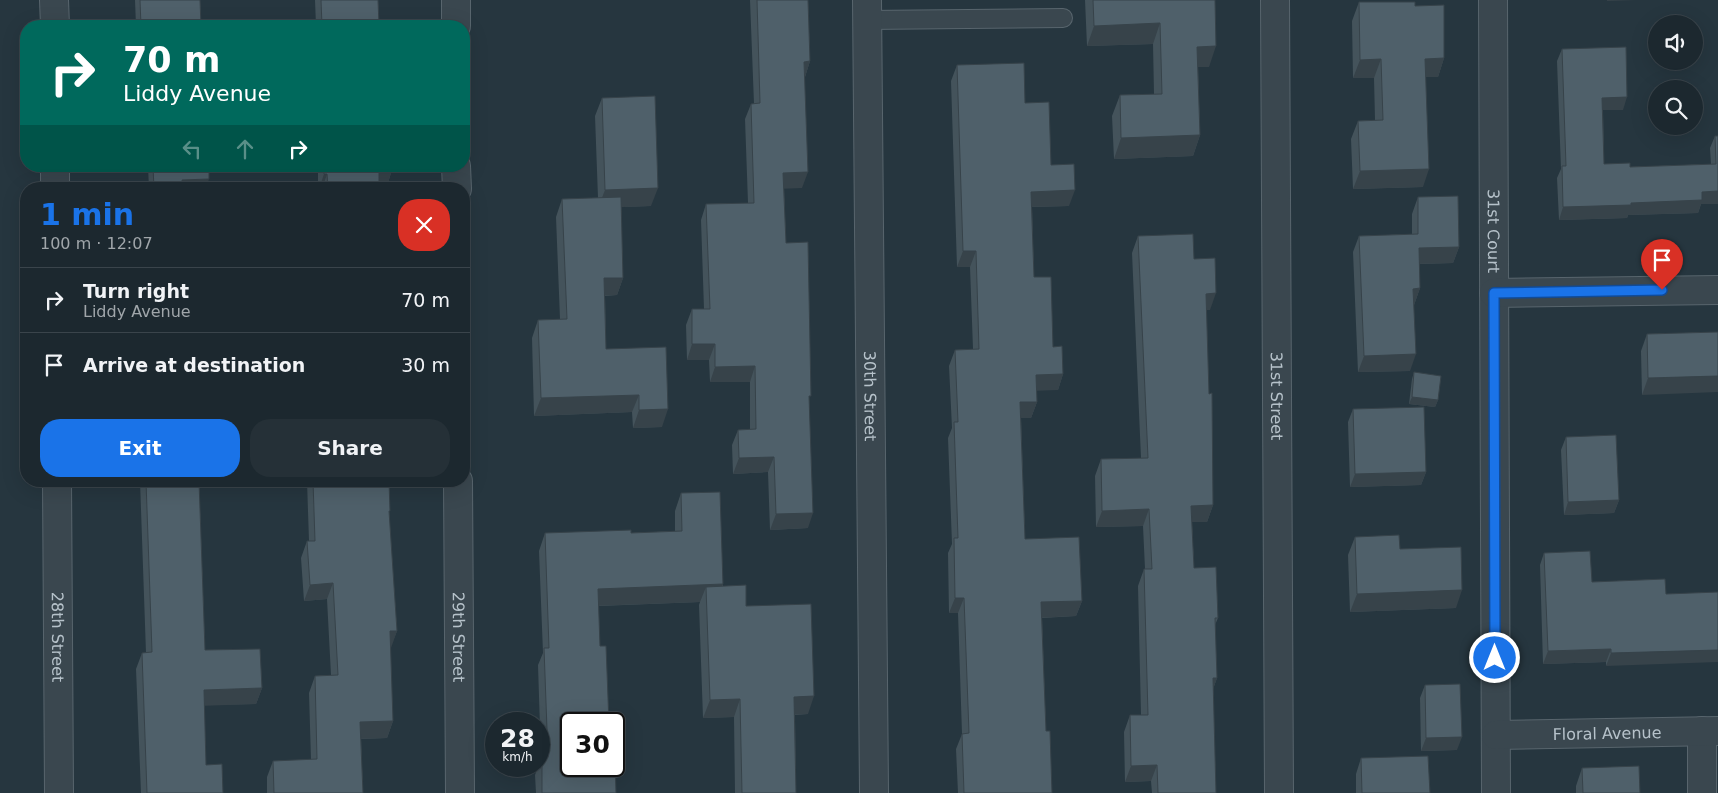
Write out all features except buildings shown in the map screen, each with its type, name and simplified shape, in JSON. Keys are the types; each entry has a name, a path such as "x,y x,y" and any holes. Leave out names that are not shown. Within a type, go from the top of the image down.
{"street":[{"path":"54,0 54,20"},
{"path":"456,0 456,20"},
{"name":"31st Street","path":"1275,0 1278,793"},
{"name":"31st Court","path":"1493,0 1496,793"},
{"name":"30th Street","path":"867,10 874,793"},
{"path":"1494,293 1718,290"},
{"name":"28th Street","path":"57,487 59,793"},
{"name":"29th Street","path":"458,487 460,793"},
{"path":"1702,793 1710,731"},
{"name":"Floral Avenue","path":"1496,735 1710,731"}],"lane":[{"path":"867,10 1063,18"}],"route":[{"path":"1495,658 1494,293 1662,290"}]}
